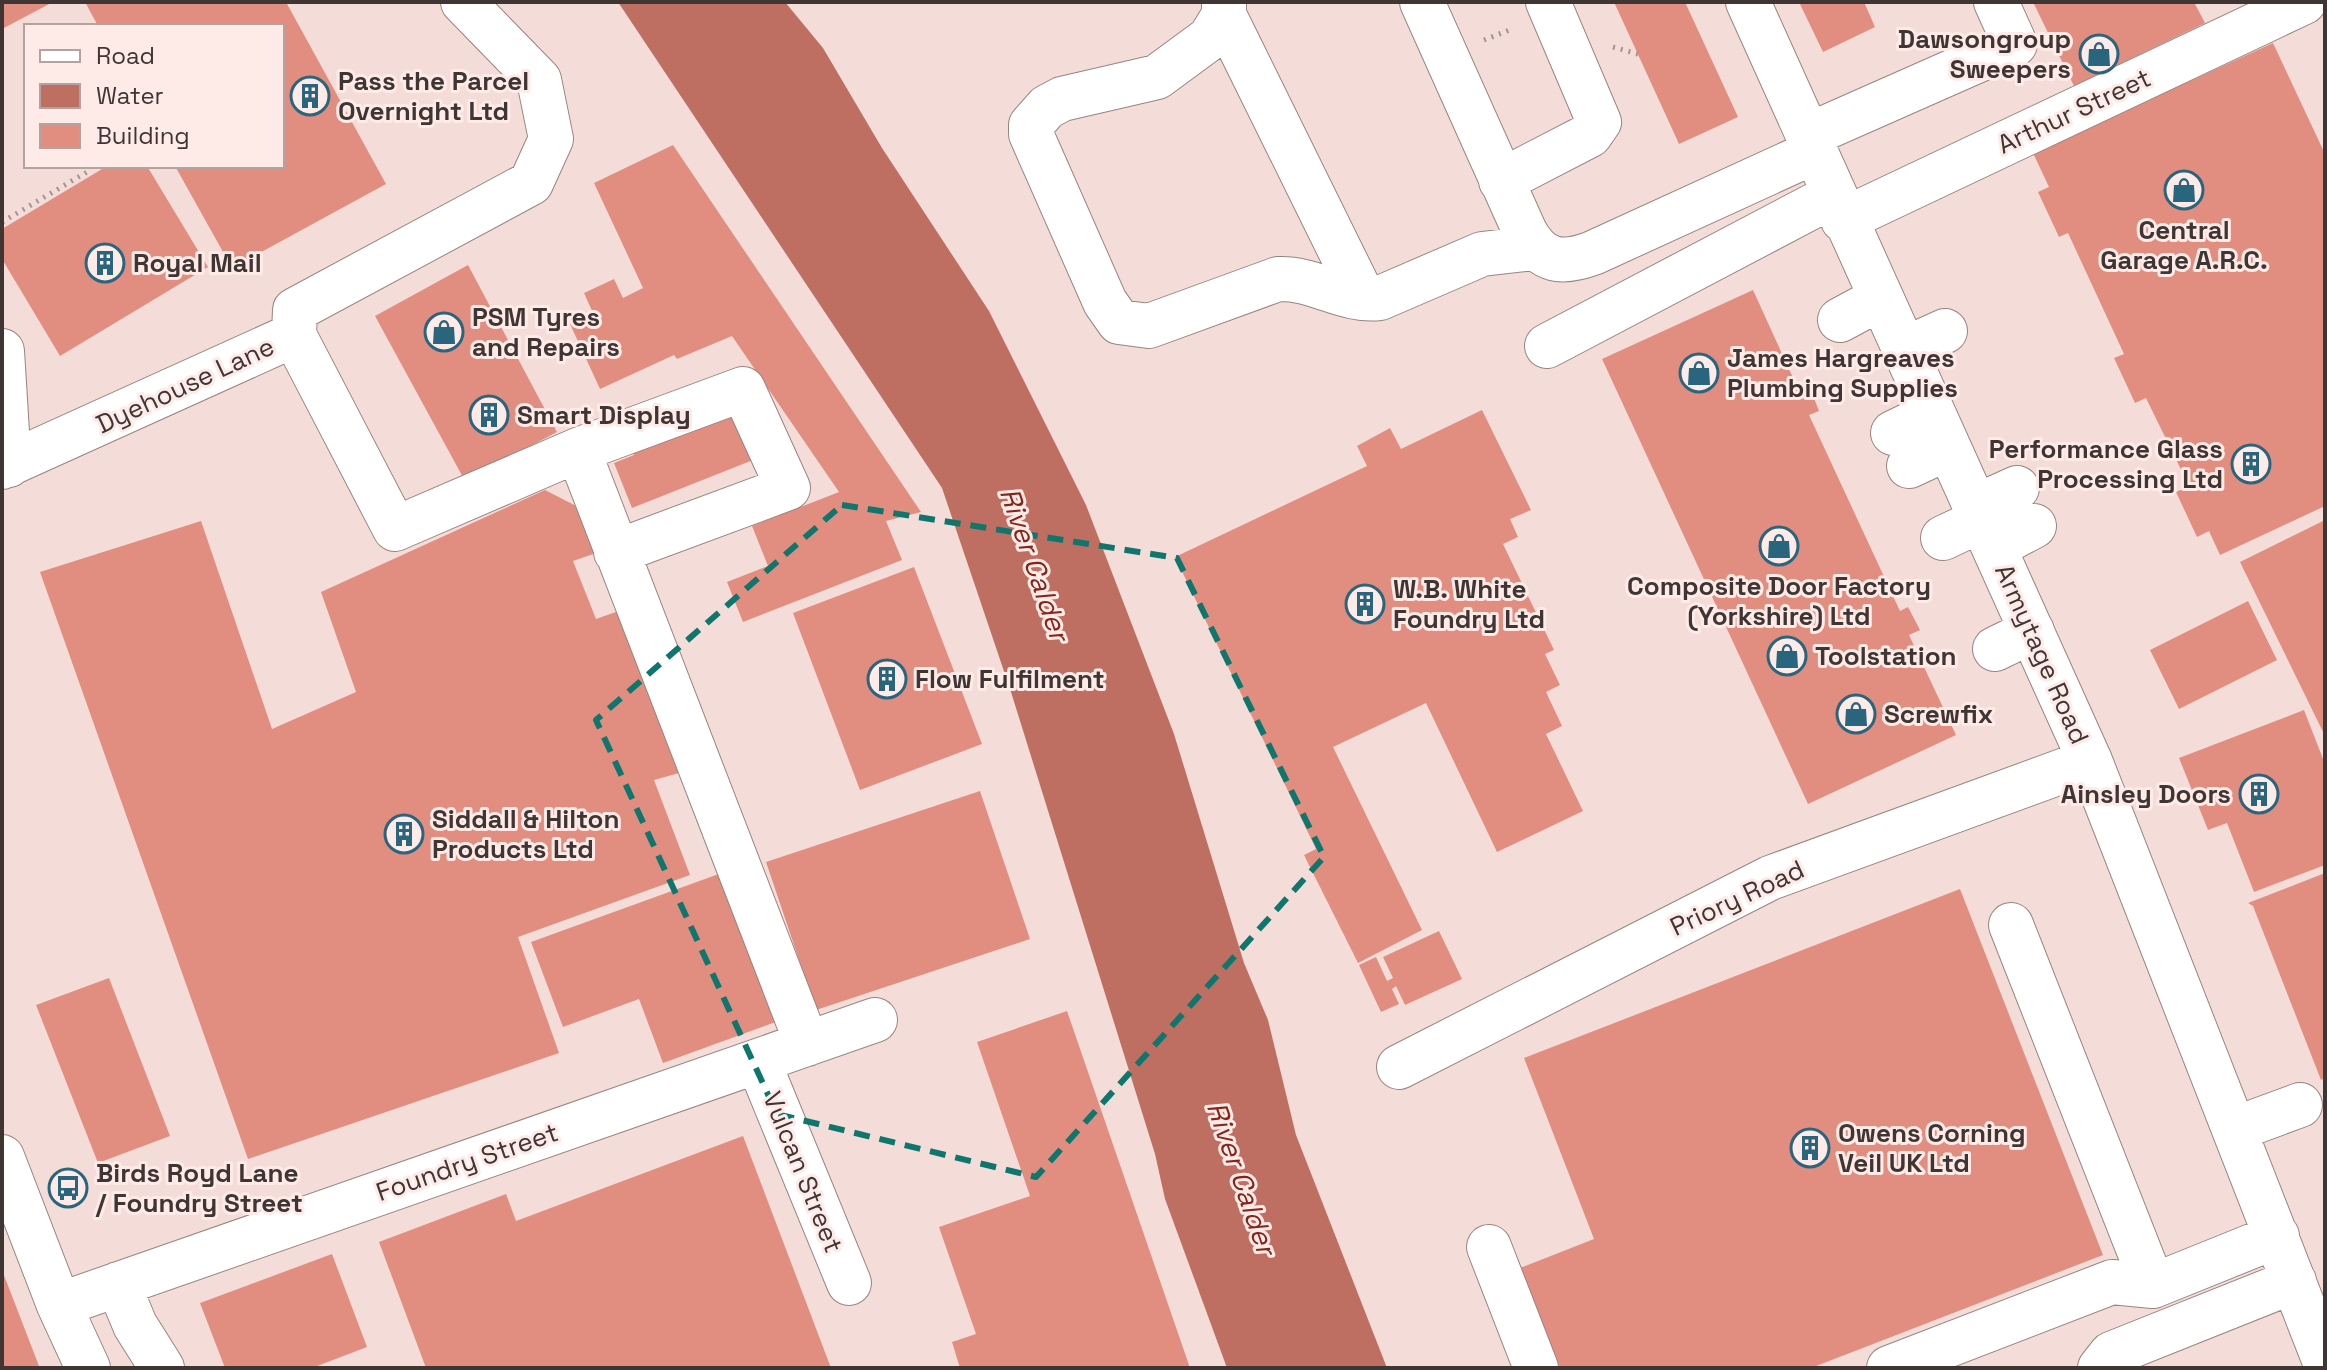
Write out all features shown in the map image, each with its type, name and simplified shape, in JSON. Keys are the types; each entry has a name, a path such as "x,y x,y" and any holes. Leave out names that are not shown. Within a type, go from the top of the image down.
{"street":[{"path":"294,335 295,310 531,183 551,139 539,80 463,2"},
{"path":"1422,2 1534,248"},
{"path":"1501,181 1590,135 1599,122 1548,2"},
{"name":"Armytage Road","path":"1748,2 1940,431 2013,640 2090,761 2277,1236 2304,1274 2325,1362"},
{"path":"1224,9 1210,38 1157,77 1062,99 1047,107 1031,125 1031,134 1105,302 1119,322 1136,327 1149,326 1278,279 1300,279 1363,297 1380,298 1482,254 1534,248 1560,261 1582,257 2015,44 1996,2"},
{"name":"Arthur Street","path":"1547,346 2243,16 2304,2"},
{"path":"1224,9 1363,297"},
{"path":"1840,320 1879,299"},
{"path":"1903,350 1945,331"},
{"name":"Dyehouse Lane","path":"6,466 294,335 395,529 578,450"},
{"path":"2,351 6,466"},
{"path":"616,552 788,488 743,389 578,450 616,552 807,1044"},
{"path":"1901,450 1940,431"},
{"path":"1973,528 2026,507"},
{"name":"Priory Road","path":"1399,1067 1770,878 2090,761"},
{"path":"2011,925 2153,1286"},
{"name":"Foundry Street","path":"59,1305 875,1020"},
{"name":"Vulcan Street","path":"758,1061 849,1283"},
{"path":"2235,1129 2300,1105"},
{"path":"2,1157 59,1305 88,1368"},
{"path":"1889,1368 2112,1282 2153,1286 2277,1236"},
{"path":"1489,1247 1536,1368"},
{"path":"2100,1368 2111,1354 2304,1274"},
{"path":"118,1284 135,1325 162,1368"}],"path":[{"path":"2,222 87,172"}],"highlighted area":[{"path":"842,505 1177,558 1324,857 1036,1177 777,1114 596,720"}],"water":[{"name":"River Calder","path":"618,2 785,2 823,48 882,148 989,311 1086,505 1174,734 1244,963 1268,1020 1296,1135 1387,1368 1227,1368 1165,1199 1155,1154 1011,692 942,488"}],"building":[{"path":"2,2 53,2 2,29"},
{"name":"Pass the Parcel Overnight Ltd","path":"85,2 286,2 386,184 232,268 176,168 284,168 284,24 97,24"},
{"path":"1614,2 1685,2 1738,117 1679,144"},
{"path":"1799,2 1864,2 1875,27 1823,52"},
{"name":"Dawsongroup Sweepers","path":"2033,2 2194,2 2205,23 2074,86"},
{"path":"2273,43 2325,154 2325,506 2220,555 2209,531 2197,537 2176,492 2189,486 2146,398 2135,403 2114,358 2124,354 2068,233 2059,237 2038,192 2049,187 2033,153"},
{"path":"673,145 921,512 886,521 902,560 743,622 727,582 768,566 752,526 839,492 732,336 677,359 674,355 600,389 570,324 593,313 584,293 614,279 623,298 643,288 594,183"},
{"name":"Royal Mail","path":"104,168 148,168 208,267 60,356 2,259 2,229"},
{"path":"468,265 557,432 465,481 375,316"},
{"path":"1753,290 1799,391 1808,386 1814,398 1819,411 1809,415 1900,611 1908,607 1920,630 1909,635 1956,735 1808,804 1602,359"},
{"path":"731,406 753,460 632,508 614,463 634,455 630,446"},
{"name":"W.B. White Foundry Ltd","path":"1482,410 1531,510 1510,519 1518,537 1503,544 1554,650 1545,654 1560,685 1546,692 1562,726 1546,734 1583,811 1497,852 1426,703 1333,747 1422,930 1358,963 1304,855 1316,849 1175,557 1367,466 1357,446 1390,428 1401,449"},
{"name":"Siddall & Hilton Products Ltd","path":"545,490 582,509 602,551 573,561 596,619 627,608 690,770 654,780 690,875 518,937 559,1053 248,1159 40,572 201,521 272,729 356,692 321,592"},
{"path":"2325,520 2325,736 2240,562"},
{"name":"Flow Fulfilment","path":"914,567 982,744 860,790 793,613"},
{"path":"2248,601 2277,660 2179,709 2150,650"},
{"name":"Ainsley Doors","path":"2304,710 2325,764 2325,865 2254,892 2227,823 2208,830 2179,758"},
{"path":"980,791 1030,939 816,1010 766,862"},
{"path":"727,871 781,1020 663,1063 639,999 563,1027 531,942"},
{"path":"2325,873 2325,1078 2321,1080 2253,906 2248,903"},
{"name":"Owens Corning Veil UK Ltd","path":"1960,889 2103,1255 1811,1368 1560,1368 1520,1268 1594,1239 1524,1058"},
{"path":"1439,931 1462,979 1405,1005 1396,986 1392,989 1399,1004 1381,1012 1359,965 1376,957 1387,981 1393,978 1383,957"},
{"path":"109,978 170,1136 98,1163 36,1005"},
{"path":"1067,1011 1190,1368 960,1368 952,1342 976,1334 939,1227 1030,1196 977,1042"},
{"path":"743,1136 831,1368 426,1368 379,1242 506,1194 516,1221"},
{"path":"332,1254 367,1347 312,1368 225,1368 200,1303"},
{"path":"2,1270 39,1366 34,1368 2,1368"}],"place":[{"name":"Dawsongroup Sweepers","path":"2099,54"},
{"name":"Pass the Parcel Overnight Ltd","path":"310,96"},
{"name":"Central Garage A.R.C.","path":"2184,190"},
{"name":"Royal Mail","path":"105,263"},
{"name":"PSM Tyres and Repairs","path":"444,332"},
{"name":"James Hargreaves Plumbing Supplies","path":"1699,373"},
{"name":"Smart Display","path":"489,415"},
{"name":"Performance Glass Processing Ltd","path":"2251,464"},
{"name":"Composite Door Factory (Yorkshire) Ltd","path":"1779,546"},
{"name":"W.B. White Foundry Ltd","path":"1365,604"},
{"name":"Toolstation","path":"1787,656"},
{"name":"Flow Fulfilment","path":"887,679"},
{"name":"Screwfix","path":"1856,714"},
{"name":"Ainsley Doors","path":"2259,794"},
{"name":"Siddall & Hilton Products Ltd","path":"404,834"},
{"name":"Owens Corning Veil UK Ltd","path":"1810,1148"},
{"name":"Birds Royd Lane / Foundry Street","path":"68,1188"}]}
